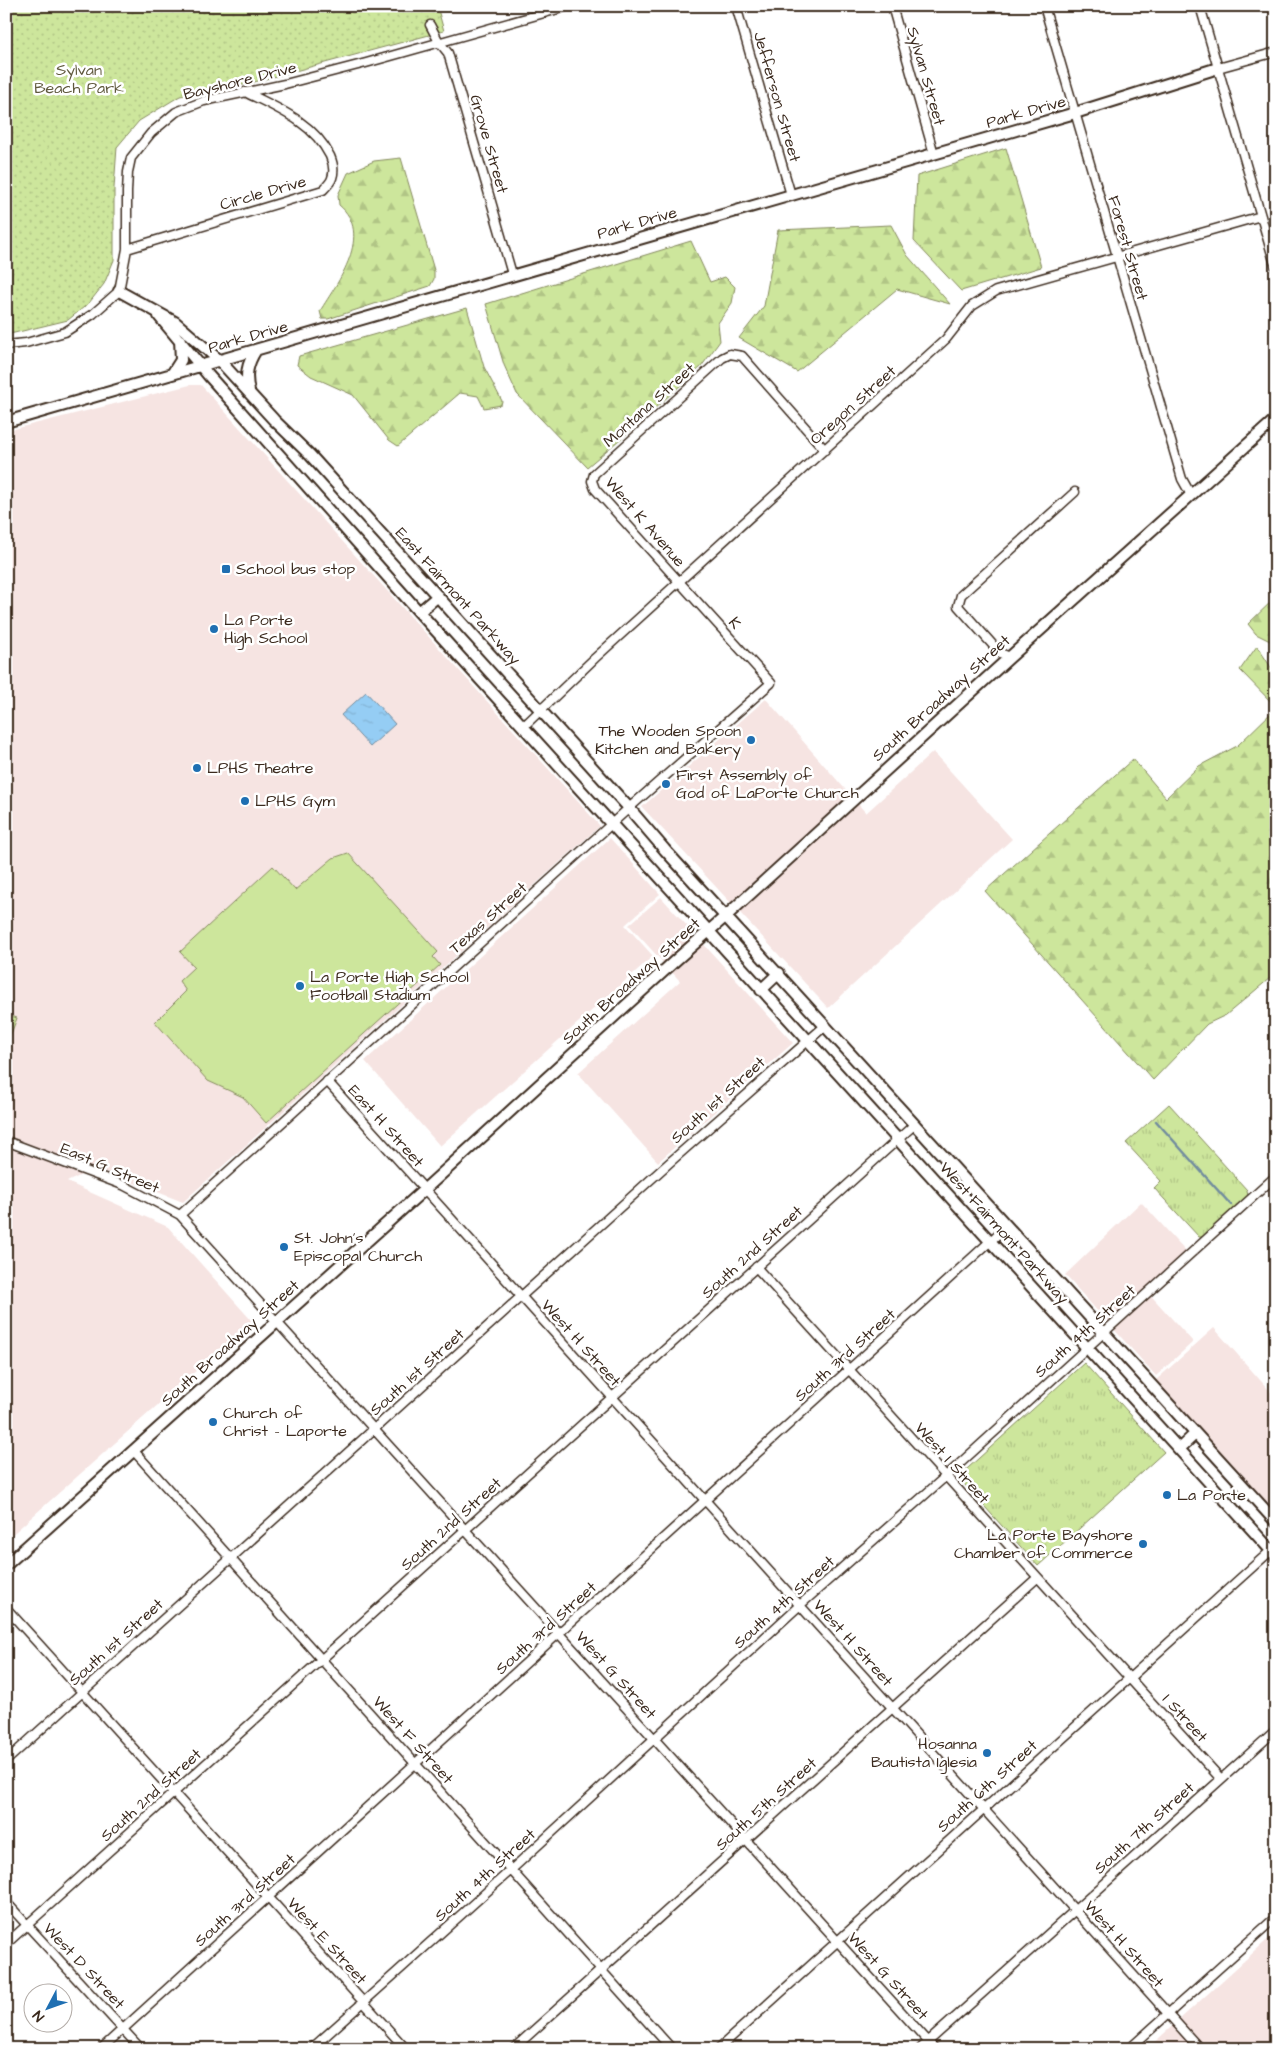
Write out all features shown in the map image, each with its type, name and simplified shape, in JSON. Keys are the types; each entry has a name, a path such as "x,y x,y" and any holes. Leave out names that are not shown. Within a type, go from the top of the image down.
{"main road":[{"name":"Park Drive","path":"6,422 220,361 512,274 1075,114 1218,68"},
{"name":"East Fairmont Parkway","path":"118,291 175,322 220,361 310,455 726,916"},
{"name":"East Fairmont Parkway","path":"154,311 419,612 524,726 708,932"},
{"path":"172,374 181,360 180,340"},
{"path":"250,394 246,374 250,360 256,350"},
{"name":"South Broadway Street","path":"6,1565 425,1189 1010,657 1276,419"},
{"path":"419,612 438,596"},
{"name":"West Fairmont Parkway","path":"726,916 1276,1522"},
{"name":"West Fairmont Parkway","path":"708,932 898,1138 1179,1450 1274,1551"},
{"path":"761,990 778,973"},
{"path":"1179,1450 1196,1434"}],"street":[{"name":"Bayshore Drive","path":"118,291 127,249 128,172 131,158 142,142 162,122 176,112 204,101 357,65 569,6"},
{"name":"Jefferson Street","path":"736,6 791,195"},
{"name":"Sylvan Street","path":"892,6 934,154"},
{"name":"Forest Street","path":"1044,6 1182,479 1191,495"},
{"path":"1200,6 1276,268"},
{"name":"Grove Street","path":"430,25 439,42 448,53 512,274"},
{"name":"Park Drive","path":"1218,68 1276,52"},
{"name":"Circle Drive","path":"127,249 323,190 332,179 334,164 324,145 312,131 295,118 245,92"},
{"name":"Oregon Street","path":"524,726 540,709 946,339 972,306 996,291 1261,216"},
{"path":"6,345 26,343 65,332 93,314 118,291"},
{"name":"Montana Street","path":"592,481 594,474 722,358 730,354 742,356 825,450"},
{"name":"West K Avenue","path":"592,481 595,489 679,582"},
{"path":"1010,657 1000,653 958,606 961,595 1075,492"},
{"name":"K","path":"679,582 771,683"},
{"name":"Texas Street","path":"180,1215 629,808 771,683"},
{"name":"South 1st Street","path":"6,1761 520,1296 826,1025"},
{"name":"East H Street","path":"327,1081 425,1189"},
{"name":"South 2nd Street","path":"6,1944 915,1124"},
{"name":"East G Street","path":"6,1141 123,1185 180,1215 276,1321"},
{"name":"South 4th Street","path":"311,2049 1276,1176"},
{"name":"West H Street","path":"425,1189 1200,2049"},
{"name":"South 3rd Street","path":"101,2049 1007,1226"},
{"name":"West I Street","path":"756,1267 945,1477 1129,1677"},
{"name":"West G Street","path":"276,1321 935,2049"},
{"name":"West F Street","path":"133,1450 672,2049"},
{"name":"South 6th Street","path":"718,2049 1129,1677 1274,1551"},
{"name":"South 5th Street","path":"513,2049 1037,1578"},
{"name":"West E Street","path":"6,1608 406,2049"},
{"name":"I Street","path":"1129,1677 1221,1778"},
{"name":"South 7th Street","path":"920,2049 1276,1730"},
{"name":"West D Street","path":"6,1902 141,2049"},
{"path":"1129,2049 1276,1917"}],"shaded area":[{"name":"La Porte High School","path":"190,385 201,385 600,826 183,1202 96,1168 67,1182 168,1227 252,1321 6,1540 6,431"},
{"path":"766,699 866,813 933,752 1012,839 828,1008 642,807"},
{"path":"610,838 660,894 625,925 653,956 440,1146 365,1061"},
{"path":"661,897 793,1043 658,1162 578,1073 680,981 629,925"},
{"path":"1141,1202 1187,1252 1145,1289 1193,1342 1156,1376 1065,1275"},
{"path":"1214,1328 1276,1398 1276,1516 1155,1381"},
{"path":"1276,1932 1276,2049 1147,2049"}],"green space":[{"name":"Sylvan Beach Park","path":"6,6 437,6 444,31 243,85 180,96 139,121 117,147 114,188 114,260 104,284 89,303 68,320 6,335"},
{"path":"1006,148 1041,267 961,291 914,241 917,176"},
{"path":"401,158 434,270 434,279 430,286 328,319 322,319 320,311 343,272 353,244 353,230 349,217 339,205 338,195 348,173 374,161"},
{"path":"891,225 907,255 950,304 897,289 797,372 739,338 764,306 778,230"},
{"path":"691,241 710,282 725,277 735,287 732,303 718,323 720,341 701,367 587,467 517,394 504,365 486,304"},
{"path":"467,308 484,367 502,401 501,405 484,408 478,396 460,393 398,446 389,440 353,395 311,376 297,365 299,356"},
{"path":"1276,597 1276,644 1256,634 1248,624"},
{"path":"1257,646 1276,675 1276,707 1240,670"},
{"path":"1276,708 1276,973 1226,1015 1207,1024 1153,1080 985,891 1133,759 1166,798 1199,766 1237,746"},
{"name":"La Porte High School Football Stadium","path":"348,853 438,952 433,957 440,965 266,1123 243,1097 208,1081 155,1022 186,991 179,981 194,967 180,952 273,866 295,890 333,858"},
{"path":"6,1014 17,1018 6,1047"},
{"path":"1169,1104 1247,1190 1248,1196 1203,1237 1199,1237 1154,1188 1161,1181 1126,1143"},
{"path":"1084,1363 1164,1452 1038,1566 958,1477"}],"water":[{"path":"366,692 395,724 370,747 341,715"}],"waterway":[{"path":"1156,1121 1231,1205"}],"place":[{"name":"School bus stop","path":"226,569"},
{"name":"La Porte High School","path":"214,629"},
{"name":"The Wooden Spoon Kitchen and Bakery","path":"751,740"},
{"name":"LPHS Theatre","path":"197,768"},
{"name":"First Assembly of God of LaPorte Church","path":"666,784"},
{"name":"LPHS Gym","path":"245,801"},
{"name":"La Porte High School Football Stadium","path":"300,986"},
{"name":"St. John's Episcopal Church","path":"284,1247"},
{"name":"Church of Christ - Laporte","path":"213,1422"},
{"name":"La Porte","path":"1167,1495"},
{"name":"La Porte Bayshore Chamber of Commerce","path":"1143,1544"},
{"name":"Hosanna Bautista Iglesia","path":"987,1753"}]}
